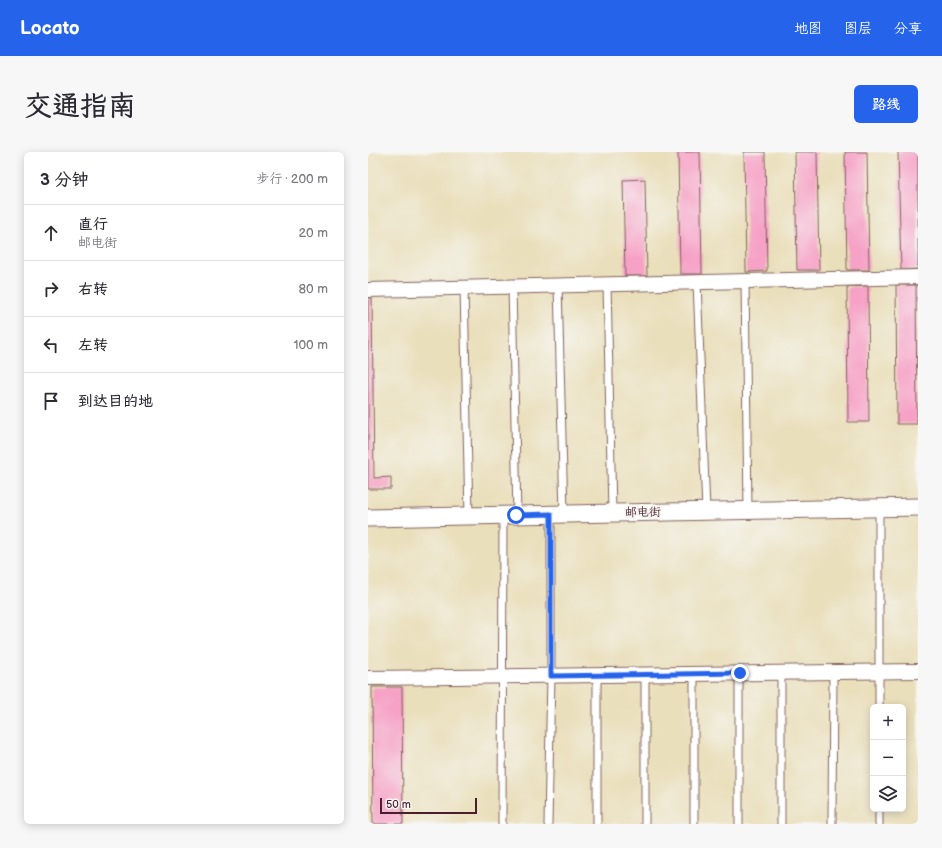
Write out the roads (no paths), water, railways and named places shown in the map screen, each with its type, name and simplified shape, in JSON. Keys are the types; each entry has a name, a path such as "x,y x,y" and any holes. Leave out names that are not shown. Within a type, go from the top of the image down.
{"street":[{"path":"368,290 918,277"},
{"name":"邮电街","path":"368,518 918,507"},
{"path":"368,678 918,671"}],"lane":[{"path":"746,281 748,510"},
{"path":"697,282 706,511"},
{"path":"607,284 612,513"},
{"path":"548,824 551,676 558,514 558,285"},
{"path":"502,824 502,676 510,515 512,286"},
{"path":"464,288 469,516"},
{"path":"879,508 879,704"},
{"path":"832,824 833,672"},
{"path":"739,824 740,673"},
{"path":"781,673 781,824"},
{"path":"645,674 645,824"},
{"path":"694,674 694,824"},
{"path":"597,675 597,824"},
{"path":"879,812 879,824"}]}
